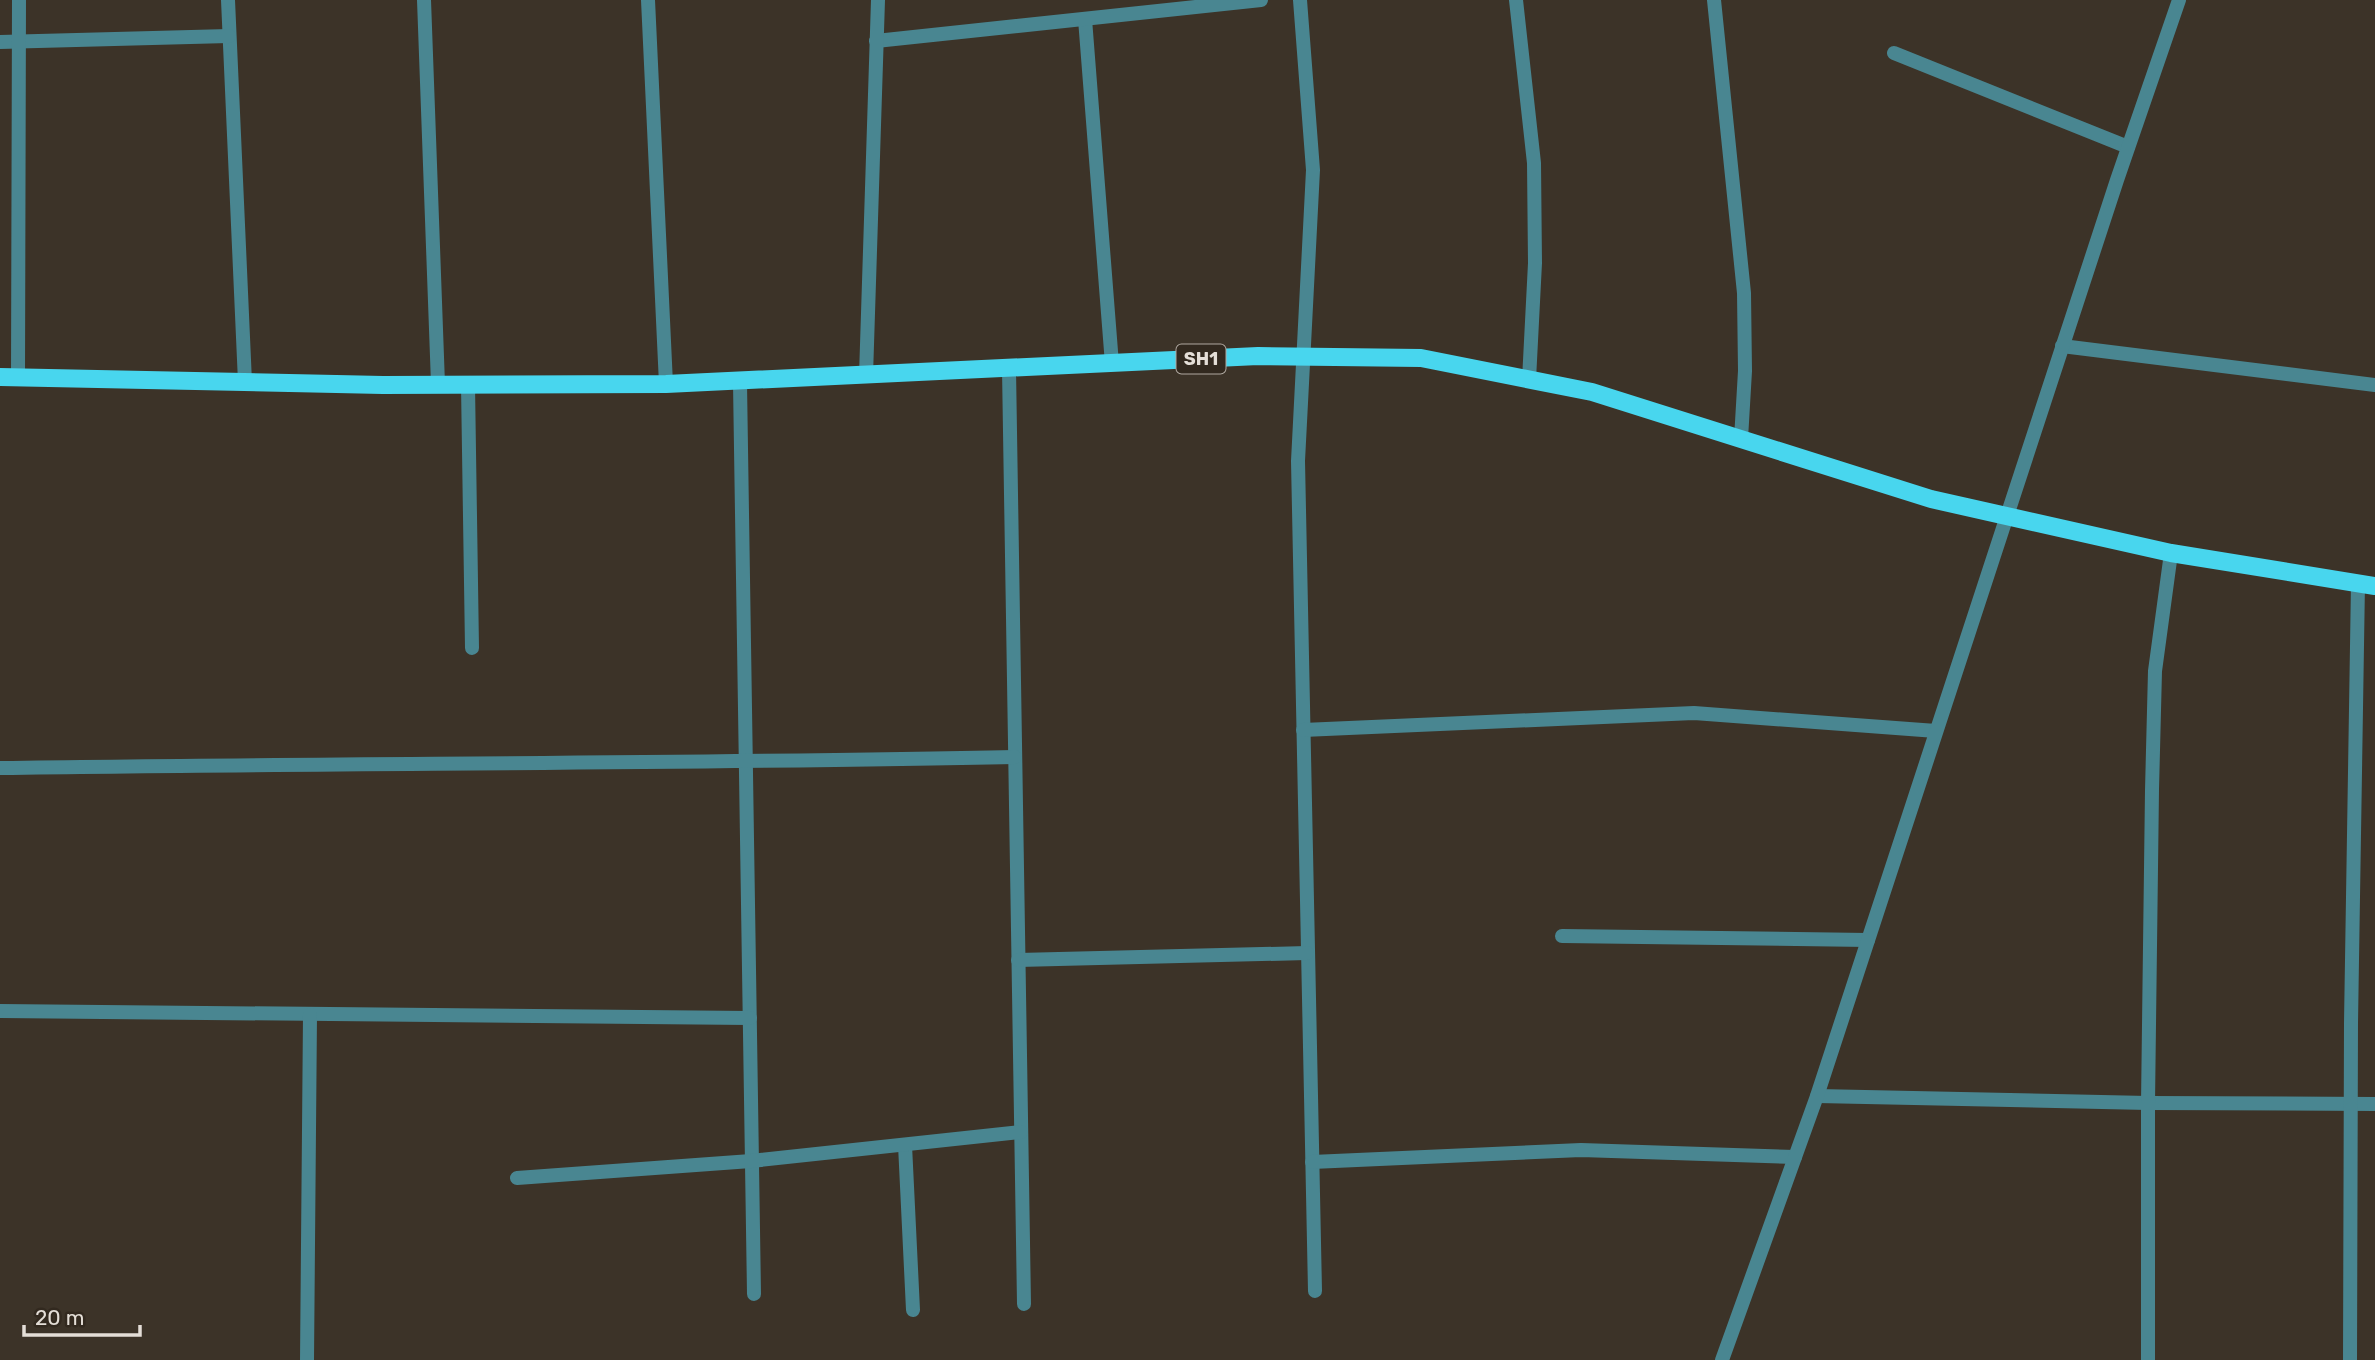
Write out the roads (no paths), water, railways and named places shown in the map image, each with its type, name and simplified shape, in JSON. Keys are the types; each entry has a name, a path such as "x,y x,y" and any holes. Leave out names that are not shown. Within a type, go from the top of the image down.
{"main road":[{"name":"SH1","path":"9,377 468,385 666,384 740,383 1258,356 1421,358 1592,392 1931,499 2171,553 2367,584"}],"street":[{"path":"9,377 19,0"},
{"path":"228,0 245,382"},
{"path":"424,0 438,384"},
{"path":"648,0 666,384"},
{"path":"866,376 878,0"},
{"path":"876,41 1261,0"},
{"path":"1300,0 1313,170 1298,461 1315,1291"},
{"path":"1516,0 1534,163 1535,263 1529,380"},
{"path":"1714,0 1744,293 1745,371 1741,439"},
{"path":"1722,1360 1817,1096 2062,346 2179,0"},
{"path":"1085,19 1112,364"},
{"path":"0,41 229,36"},
{"path":"1894,53 2128,147"},
{"path":"2062,346 2375,386"},
{"path":"1009,369 1024,1304"},
{"path":"740,383 754,1294"},
{"path":"468,385 472,648"},
{"path":"2148,1360 2151,790 2155,671 2171,553"},
{"path":"2350,1360 2351,1104 2367,584"},
{"path":"1303,730 1695,713 1936,731"},
{"path":"0,768 1015,757"},
{"path":"1562,936 1868,940"},
{"path":"1018,960 1307,953"},
{"path":"0,1011 310,1016 750,1018"},
{"path":"307,1360 310,1016"},
{"path":"1817,1096 2148,1103 2375,1104"},
{"path":"517,1178 751,1161 1021,1132"},
{"path":"905,1145 913,1310"},
{"path":"1312,1162 1581,1150 1795,1157"}]}
